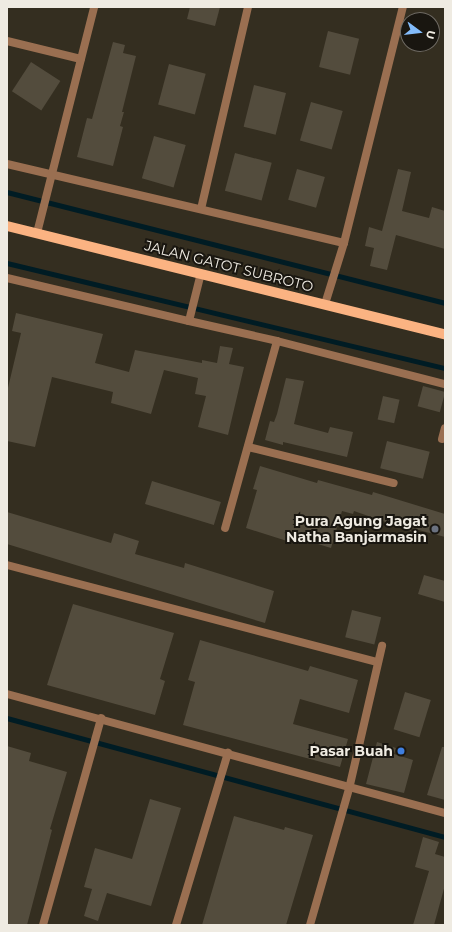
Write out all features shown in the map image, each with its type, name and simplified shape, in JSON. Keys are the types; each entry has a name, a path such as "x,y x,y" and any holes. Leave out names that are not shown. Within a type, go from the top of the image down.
{"main road":[{"name":"JALAN GATOT SUBROTO","path":"7,226 445,334"}],"street":[{"path":"37,233 49,193 94,7"},
{"path":"201,209 248,7"},
{"path":"325,304 344,243 403,7"},
{"path":"7,41 81,60"},
{"path":"7,164 344,243"},
{"path":"190,318 201,273"},
{"path":"7,278 190,318 445,384"},
{"path":"226,528 277,341"},
{"path":"442,439 445,428"},
{"path":"248,447 394,483"},
{"path":"7,565 378,662"},
{"path":"310,925 349,788 382,646"},
{"path":"7,694 101,718 349,788 445,813"},
{"path":"43,925 101,718"},
{"path":"176,925 228,754"}],"building":[{"path":"190,7 220,7 215,26 187,19"},
{"path":"328,31 359,39 350,75 319,67"},
{"path":"113,42 125,45 123,53 136,56 122,112 124,112 120,126 123,127 113,166 77,157 87,118 92,119"},
{"path":"31,62 60,81 41,110 12,91"},
{"path":"169,64 206,74 195,114 158,105"},
{"path":"254,85 286,93 276,135 244,127"},
{"path":"311,102 343,111 332,150 300,140"},
{"path":"154,136 186,145 174,187 142,178"},
{"path":"235,153 272,163 262,201 225,191"},
{"path":"297,169 325,177 316,208 288,200"},
{"path":"398,169 411,172 402,211 429,218 432,207 445,211 445,249 396,235 387,270 370,266 374,248 365,246 369,227 382,231"},
{"path":"16,313 103,334 95,363 129,372 135,350 202,363 202,360 217,363 220,346 233,348 229,364 244,367 228,435 198,427 206,396 195,394 198,378 164,370 151,414 111,403 113,392 52,377 35,447 7,441 7,392 21,333 12,331"},
{"path":"286,378 304,381 294,424 328,433 330,427 353,432 347,457 283,442 283,445 265,440 270,421 274,422 277,414"},
{"path":"423,386 445,392 440,412 418,406"},
{"path":"383,396 400,400 394,423 378,419"},
{"path":"387,441 430,452 423,479 380,468"},
{"path":"260,466 317,483 318,480 372,495 373,492 445,514 445,537 411,528 411,531 354,511 353,514 342,511 331,548 288,535 287,541 246,528 257,490 253,489"},
{"path":"152,481 221,502 214,525 145,504"},
{"path":"7,512 111,543 114,533 139,541 135,554 184,568 185,563 274,591 265,623 7,544"},
{"path":"424,575 445,581 445,602 418,594"},
{"path":"73,604 174,633 160,679 165,681 155,715 47,685"},
{"path":"352,610 381,617 374,644 345,637"},
{"path":"200,640 308,671 310,666 358,680 349,713 300,699 293,724 348,739 340,767 183,725 195,682 188,680"},
{"path":"405,692 431,700 419,737 394,729"},
{"path":"377,742 396,748 394,754 413,760 404,793 366,784"},
{"path":"7,746 31,753 29,761 67,772 50,829 52,830 27,925 7,925"},
{"path":"442,747 445,747 445,800 427,795"},
{"path":"150,799 181,808 151,906 107,893 98,921 84,916 92,889 84,887 95,848 132,859"},
{"path":"234,816 284,830 285,827 313,835 286,925 202,925"},
{"path":"423,837 439,842 435,854 445,857 445,885 434,925 413,925 429,871 415,867"}],"waterway":[{"path":"7,192 445,303"},
{"path":"7,263 445,368"},
{"path":"7,718 445,837"}],"place":[{"name":"Pura Agung Jagat Natha Banjarmasin","path":"435,529"},
{"name":"Pasar Buah","path":"401,751"}]}
